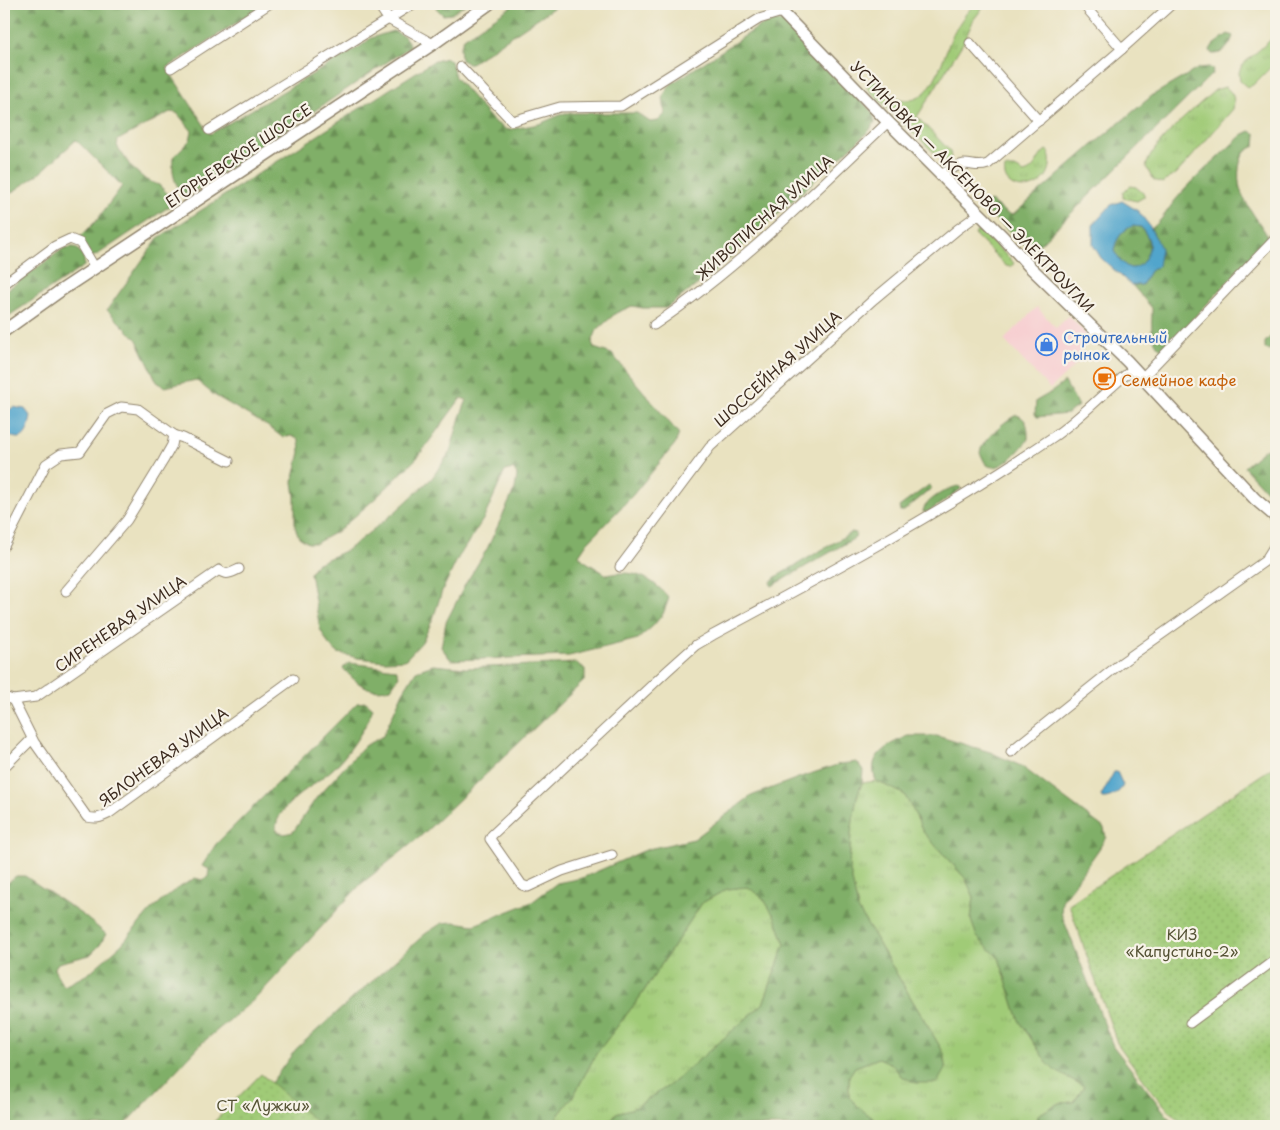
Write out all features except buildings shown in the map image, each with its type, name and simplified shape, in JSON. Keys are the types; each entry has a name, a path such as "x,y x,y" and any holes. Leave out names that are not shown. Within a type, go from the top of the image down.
{"main road":[{"name":"ЕГОРЬЕВСКОЕ ШОССЕ","path":"4,331 17,320 433,44 490,4"},
{"name":"УСТИНОВКА — АКСЕНОВО — ЭЛЕКТРОУГЛИ","path":"778,8 888,122 1142,378 1276,518"}],"street":[{"path":"170,68 269,4"},
{"path":"378,4 388,19 433,44"},
{"path":"209,130 413,4"},
{"path":"1083,4 1122,50"},
{"path":"941,175 954,167 964,164 980,167 988,164 1122,50 1172,4"},
{"path":"461,67 512,121 560,107 621,106 778,8"},
{"path":"970,43 1039,121"},
{"name":"ЖИВОПИСНАЯ УЛИЦА","path":"654,326 692,300 757,245 888,122"},
{"name":"ШОССЕЙНАЯ УЛИЦА","path":"620,567 710,447 874,299 958,229 979,214"},
{"path":"1142,378 1276,238"},
{"path":"4,284 55,246 70,239 80,243 95,268"},
{"path":"612,855 562,871 528,887 522,885 490,839 610,723 696,645 834,571 982,483 1054,436 1133,369"},
{"path":"4,546 46,464 61,454 80,452 106,414 121,408 138,409 174,435 229,461"},
{"path":"66,591 127,520 164,461 172,445 174,435"},
{"path":"1012,752 1016,746 1121,663 1265,561 1275,545 1276,536"},
{"name":"СИРЕНЕВАЯ УЛИЦА","path":"8,698 36,697 47,691 219,570 223,574 228,574 239,569"},
{"name":"ЯБЛОНЕВАЯ УЛИЦА","path":"8,698 32,739 87,817 94,819 101,818 293,679"},
{"path":"4,768 32,739"},
{"path":"1190,1023 1276,960"}],"shaded area":[{"name":"Строительный рынок","path":"1037,307 1056,328 1069,316 1091,339 1079,351 1084,357 1050,389 1004,340"}],"green space":[{"path":"11,4 265,4 167,68 210,134 361,46 371,38 393,31 404,36 411,46 192,193 185,194 181,191 174,177 173,157 190,140 192,131 177,113 170,112 118,140 117,146 131,167 146,180 159,185 174,202 97,255 91,257 79,238 97,220 122,186 76,140 40,173 4,198 4,14"},
{"path":"437,4 466,4 451,14 443,15 436,8"},
{"path":"515,4 559,4 470,64 461,60 460,47 464,38"},
{"path":"975,4 986,4 974,19 963,43 917,117 950,151 951,158 944,162 867,88 868,82 873,79 892,95 905,100 915,99 924,93 937,74 954,32 966,13"},
{"path":"775,20 786,23 873,113 875,122 869,131 713,273 666,308 632,306 616,313 597,330 592,342 594,348 612,354 679,434 675,444 632,496 587,543 579,555 583,560 607,575 626,573 649,580 669,598 663,614 638,639 569,656 451,660 441,647 446,622 466,583 487,549 515,489 517,475 513,469 505,471 484,518 458,558 442,591 433,619 422,642 405,660 385,661 358,658 338,653 329,645 320,629 310,573 316,564 347,550 394,513 432,478 450,452 467,400 461,398 417,458 378,496 338,531 316,543 308,543 299,537 295,527 293,482 300,452 299,440 292,436 282,437 269,427 214,395 196,380 165,387 157,382 137,340 107,310 158,238 432,62 446,58 451,61 455,77 493,121 507,130 539,124 565,113 637,113 650,122 658,121 665,114 663,96 671,84 760,26"},
{"path":"1228,34 1233,36 1228,46 1220,53 1212,54 1210,50 1213,45"},
{"path":"1276,35 1276,62 1253,85 1247,87 1240,81 1239,72 1242,65"},
{"path":"1209,67 1213,70 1212,74 1038,246 1030,247 1024,244 986,211 983,206 991,201 1006,213 1013,215 1153,95 1199,68"},
{"path":"1225,87 1233,97 1233,109 1176,174 1162,183 1154,180 1146,167 1156,147 1175,126 1215,90"},
{"path":"1250,131 1256,134 1255,146 1246,151 1242,156 1239,167 1239,184 1247,204 1267,235 1265,242 1166,348 1161,349 1153,336 1152,308 1132,285 1142,285 1150,271 1156,239 1151,229 1193,181 1242,135"},
{"path":"1046,150 1049,152 1050,166 1046,177 1038,184 1019,188 1011,184 1006,178 1005,168 1015,168 1024,173 1032,169"},
{"path":"1131,186 1136,187 1144,194 1144,197 1137,201 1123,198 1123,192"},
{"path":"1133,226 1141,227 1148,237 1149,245 1142,263 1135,268 1131,268 1119,259 1114,251 1120,235"},
{"path":"977,231 983,232 1014,263 1011,267 1006,266 975,235"},
{"path":"74,247 82,255 84,266 4,319 4,292 64,248"},
{"path":"1276,331 1276,344 1269,350 1265,349 1265,342"},
{"path":"1065,382 1078,406 1067,414 1037,417 1035,414 1036,401"},
{"path":"1017,415 1025,421 1028,439 1010,459 1003,464 991,467 986,464 980,453 981,448 1001,426"},
{"path":"1265,449 1276,453 1276,499 1244,467"},
{"path":"929,485 932,488 904,511 900,511 899,507"},
{"path":"959,486 961,489 927,513 923,512 927,503 932,499 943,492"},
{"path":"852,532 856,533 855,538 772,586 770,583 774,578"},
{"path":"349,663 396,669 399,676 391,688 383,690 370,689 353,679 343,668"},
{"path":"576,663 585,669 585,680 421,836 361,884 256,998 202,1043 124,1126 4,1126 4,886 16,876 25,876 84,916 106,934 100,945 90,955 58,963 54,969 64,986 88,974 121,945 150,911 172,892 195,878 202,880 208,877 209,869 202,866 216,844 357,703 366,702 373,708 358,737 331,771 300,794 283,811 277,820 276,830 284,834 293,832 317,797 364,746 383,736 403,692 416,671 433,665 466,668"},
{"path":"908,736 937,736 990,752 1021,766 1104,828 1106,837 1062,901 1061,913 1113,1046 1177,1126 1037,1126 1038,1115 1059,1103 1074,1102 1084,1086 1054,1070 1047,1063 1019,1020 999,958 977,937 971,920 974,897 965,878 924,833 904,794 876,781 874,764 876,758 893,743"},
{"path":"857,762 863,770 862,783 857,796 851,833 849,866 858,909 945,1055 945,1069 937,1083 916,1083 901,1076 892,1064 879,1058 855,1067 849,1076 849,1097 883,1126 608,1126 616,1113 634,1108 670,1085 763,1004 785,944 775,917 763,898 748,887 727,889 702,903 640,997 596,1054 574,1095 557,1117 554,1126 319,1125 271,1083 296,1049 425,934 442,923 454,922 474,925 532,902 557,883 582,878 648,849 694,839 751,796 840,764"},
{"name":"КИЗ «Капустино-2»","path":"1276,765 1276,1126 1190,1126 1177,1119 1154,1094 1117,1043 1069,904"},
{"path":"876,781 904,794 924,833 965,878 974,897 971,920 977,936 999,958 1019,1020 1047,1063 1054,1070 1084,1086 1074,1102 1059,1103 1038,1115 1037,1126 883,1126 849,1097 849,1076 855,1067 879,1058 892,1064 901,1076 945,1069 945,1055 858,909 849,866 851,833 857,796 862,783"},
{"path":"748,887 763,898 775,917 785,944 763,1004 670,1085 634,1108 616,1113 608,1126 554,1126 557,1117 574,1095 596,1054 640,997 702,903 727,889"},
{"name":"СТ «Лужки»","path":"261,1074 319,1124 327,1126 210,1126"}],"water":[{"path":"1122,201 1138,211 1149,225 1161,248 1158,266 1150,271 1142,285 1131,285 1101,258 1093,245 1093,225 1111,205","holes":["1133,226 1141,227 1148,239 1149,249 1142,262 1131,268 1126,266 1114,251 1120,235"]},
{"path":"13,407 25,409 31,417 26,433 20,438 4,433 4,415"},
{"path":"1114,772 1117,772 1123,785 1122,788 1112,796 1102,798 1101,796"}],"place":[{"name":"Строительный рынок","path":"1047,345"},
{"name":"Семейное кафе","path":"1105,379"}]}
